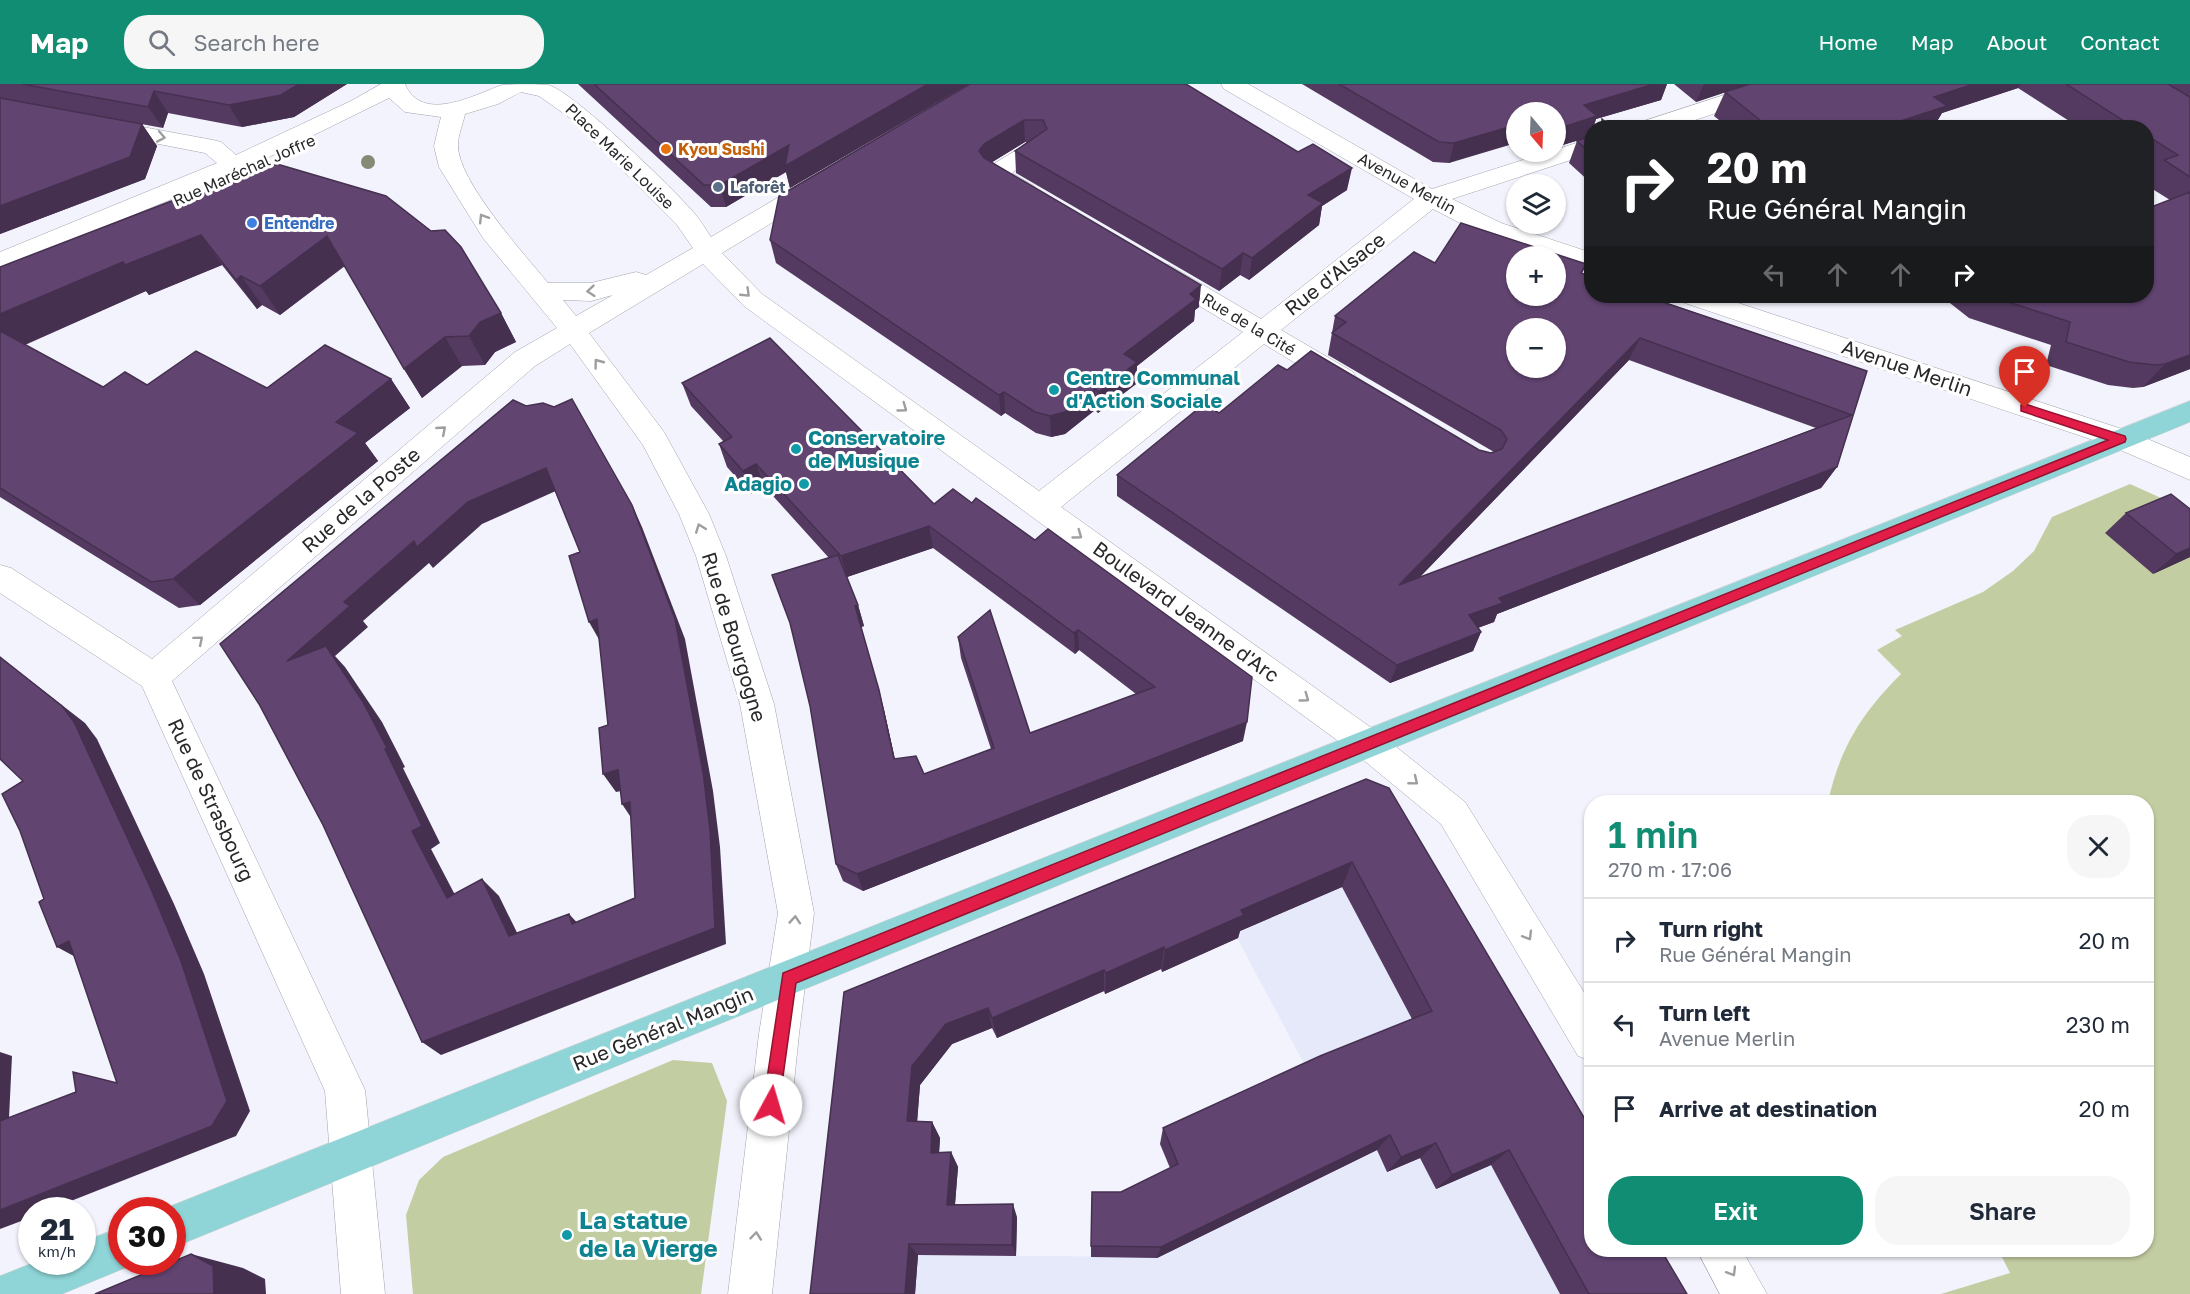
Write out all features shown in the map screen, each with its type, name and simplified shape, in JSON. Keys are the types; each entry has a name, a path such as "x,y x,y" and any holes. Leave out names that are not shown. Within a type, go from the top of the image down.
{"main road":[{"name":"Rue Général Mangin","path":"186,1221 2190,411"},
{"path":"8,1294 108,1254"}],"street":[{"name":"Avenue Merlin","path":"1232,84 1492,229 1584,259"},
{"path":"1670,120 1780,84"},
{"name":"Place Marie Louise","path":"397,91 435,110 454,110 490,101 517,85 546,91 578,114 686,219 707,249"},
{"name":"Rue Maréchal Joffre","path":"47,244 179,199 262,165 367,114 397,91"},
{"name":"Rue Maréchal Joffre","path":"0,262 233,165 359,106 397,91"},
{"path":"454,110 446,146 451,167 492,232 574,331 707,249 837,174"},
{"path":"78,122 213,147 233,165 262,165"},
{"path":"1432,197 1584,148"},
{"path":"1034,149 995,173 1043,202"},
{"name":"Rue d'Alsace","path":"1040,507 1432,197"},
{"name":"Boulevard Jeanne d'Arc","path":"707,249 718,266 753,300 1368,744 1453,813 1584,1029"},
{"name":"Rue de la Cité","path":"1136,257 1367,393"},
{"path":"541,291 591,292 672,270"},
{"name":"Avenue Merlin","path":"1711,303 2121,439 2190,469"},
{"name":"Rue de la Poste","path":"154,677 525,359 574,331"},
{"name":"Rue de Bourgogne","path":"574,331 654,439 694,514 711,556 757,704 796,913 779,1034 750,1294"},
{"path":"0,577 154,677"},
{"name":"Rue de Strasbourg","path":"154,677 345,1090 363,1294"},
{"path":"1722,1257 1745,1294"}],"shaded area":[{"path":"1355,806 1584,1235 1584,1257 1602,1257 1654,1294 825,1294 829,1254 1159,1257 1201,1237 1310,1075 1201,870"}],"green space":[{"path":"2130,484 2190,511 2190,1294 1941,1294 2010,1273 2002,1257 2154,1257 2154,795 1830,795 1839,765 1854,733 1874,703 1901,674 1877,650 1902,636 1895,630 1983,592 2013,571 2034,551 2052,517"},
{"path":"673,1060 712,1063 727,1101 701,1294 413,1294 406,1215 419,1180 443,1157"}],"building":[{"path":"22,84 299,84 281,95 229,105 154,91 148,107"},
{"path":"594,84 928,84 785,166 789,145 720,185 704,185"},
{"path":"970,84 1186,84 1298,152 1313,144 1352,168 1308,195 1323,203 1252,258 1243,253 1222,269 1015,151 1047,129 1043,120 1024,120 984,144 979,151 984,158 1201,285 1190,294 1196,299 1124,354 1137,362 1099,392 1095,389 1065,412 1050,416 1035,412 1004,392 999,395 770,240 779,196"},
{"path":"1339,84 1654,84 1584,105 1597,116 1566,126 1566,102 1506,102 1506,128 1454,143 1439,142"},
{"path":"1750,84 1974,84 1934,97 1947,106 1904,120 1760,120 1725,92"},
{"path":"2066,84 2168,84 2190,97 2190,177 2164,160 2178,155 2154,140 2154,120 2122,120"},
{"path":"0,98 142,124 130,157 0,206"},
{"path":"1584,139 1584,147 1577,141"},
{"path":"277,164 386,196 431,231 445,230 461,247 501,313 480,322 469,336 445,337 404,369 327,236 260,286 241,276 236,280 201,235 125,265 123,262 0,314 0,267 182,197 185,201"},
{"path":"2190,192 2190,355 2165,364 2129,362 2066,342 2070,322 2012,303 2154,303 2154,206"},
{"path":"1461,223 1531,246 1506,246 1506,306 1566,306 1566,257 1584,263 1581,273 1584,274 1584,303 1666,303 1867,371 1837,467 1499,598 1503,603 1469,615 1481,632 1397,665 1117,475 1204,404 1219,413 1278,365 1287,370 1311,351 1479,450 1491,453 1502,449 1507,439 1501,430 1332,333 1346,322 1335,316 1414,252 1435,263","holes":["1640,338 1852,415 1399,585"]},
{"path":"0,331 103,387 125,372 147,385 196,351 267,388 325,345 391,379 336,422 358,433 173,579 151,582 0,488"},
{"path":"770,338 934,504 953,489 972,503 976,498 1035,540 1048,529 1252,677 1247,722 857,874 836,864 810,706 790,623 772,575 838,555 858,605 855,606 879,690 894,759 916,756 924,774 994,748 958,637 990,610 1030,733 1155,687 1078,630 1074,633 929,526 841,556 756,464 743,471 719,444 732,437 682,383"},
{"path":"572,399 632,505 675,619 703,772 710,830 715,928 422,1042 323,825 259,704 220,644 513,400 526,406 543,403 554,407","holes":["546,468 580,552 569,556 589,622 597,619 608,725 599,728 603,774 618,770 622,804 630,802 635,898 572,924 569,914 509,936 482,879 447,898 412,831 422,826 385,749 387,748 363,702 326,646 287,661 350,606 344,602 414,541 417,547 468,502"]},
{"path":"2171,494 2190,509 2190,548 2176,554 2126,513"},
{"path":"0,657 62,706 74,722 151,889 181,961 227,1101 212,1126 33,1197 18,1197 18,1203 0,1210 0,1121 76,1092 73,1072 117,1083 69,941 57,947 39,902 44,899 20,831 2,794 23,781 0,759"},
{"path":"1366,779 1389,788 1584,1117 1584,1257 1665,1257 1687,1294 1589,1294 1509,1150 1452,1175 1436,1143 1401,1157 1390,1135 1161,1247 1091,1246 1092,1192 1121,1192 1178,1164 1163,1128 1320,1056 1432,1011 1352,862 1241,910 1244,915 1165,950 1164,947 1106,973 1104,970 992,1018 988,1008 946,1024 912,1066 907,1121 932,1122 931,1153 951,1152 947,1205 1013,1204 1012,1245 909,1244 905,1294 810,1294 844,992"},
{"path":"191,1254 213,1266 214,1294 95,1294 141,1275 186,1275 186,1256"}],"place":[{"name":"Kyou Sushi","path":"666,149"},
{"name":"Laforêt","path":"718,187"},
{"name":"Entendre","path":"252,223"},
{"name":"Centre Communal d'Action Sociale","path":"1054,390"},
{"name":"Conservatoire de Musique","path":"796,449"},
{"name":"Adagio","path":"804,484"},
{"name":"La statue de la Vierge","path":"567,1235"}],"route":[{"path":"771,1105 788,979 2121,439 2025,408"}]}
